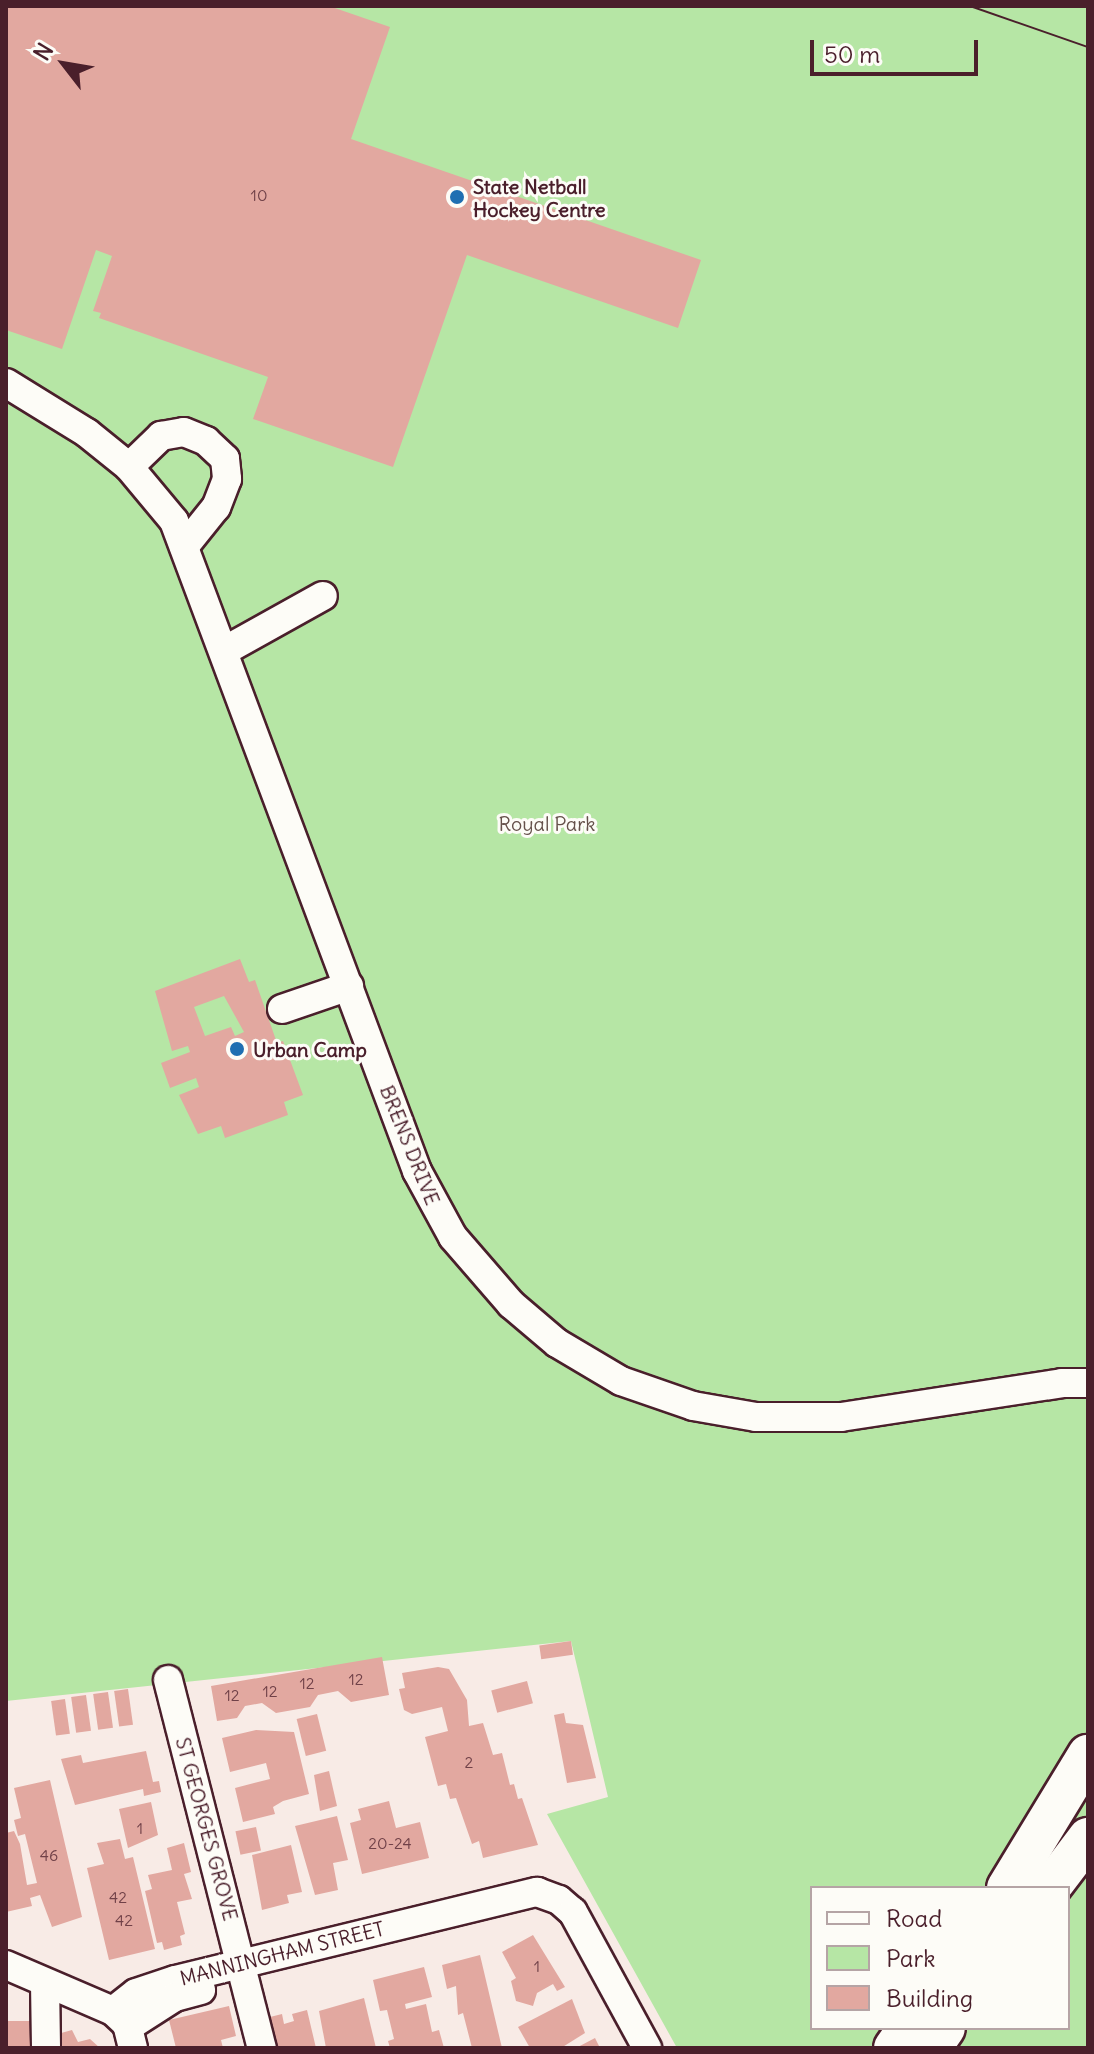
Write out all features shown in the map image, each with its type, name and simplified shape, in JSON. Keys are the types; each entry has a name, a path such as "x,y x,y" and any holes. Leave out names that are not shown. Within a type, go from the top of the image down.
{"highway":[{"path":"1008,1886 1088,1755"},
{"path":"1052,1886 1088,1838"},
{"path":"894,2048 907,2030"},
{"path":"931,2048 944,2030"}],"street":[{"name":"BRENS DRIVE","path":"6,383 87,433 129,467 174,521 417,1171 443,1222 518,1311 601,1371 693,1406 802,1419 1037,1387 1088,1383"},
{"path":"129,467 161,436 184,432 206,441 225,459 227,479 216,507 184,547"},
{"path":"224,651 323,596"},
{"path":"282,1009 349,986"},
{"path":"1037,1387 1088,1374"},
{"name":"BRENS DRIVE","path":"1037,1387 1088,1400"},
{"name":"ST GEORGES GROVE","path":"168,1680 262,2048"},
{"name":"MANNINGHAM STREET","path":"6,1965 45,1983 125,2029 136,1993 244,1970 525,1893 548,1894 593,1951 647,2048"},
{"path":"45,1983 46,2048"}],"green space":[{"name":"Royal Park","path":"6,6 1088,6 1088,2048 677,2048 547,1814 608,1797 571,1641 6,1701"}],"building":[{"path":"6,6 329,6 390,27 351,139 701,260 678,328 467,255 393,467 253,419 268,377 99,318 101,313 93,311 112,256 96,250 62,349 6,330"},
{"name":"Urban Camp","path":"240,959 249,982 255,980 277,1043 283,1041 303,1095 284,1102 288,1115 225,1138 221,1126 198,1134 179,1095 199,1087 196,1078 170,1088 161,1063 190,1052 188,1046 172,1051 155,991","holes":["224,996 244,1032 235,1036 231,1027 205,1036 194,1007"]},
{"path":"571,1641 573,1655 541,1659 539,1645"},
{"path":"382,1657 389,1695 351,1702 338,1691 318,1695 310,1707 276,1713 262,1703 245,1706 237,1718 217,1721 211,1686"},
{"path":"438,1667 449,1669 467,1700 469,1726 483,1723 493,1755 502,1753 510,1785 514,1784 518,1799 522,1798 538,1845 483,1858 479,1841 472,1844 456,1798 450,1799 446,1784 438,1786 425,1737 448,1731 442,1707 412,1714 404,1710 399,1689 405,1688 402,1673"},
{"path":"527,1681 533,1703 497,1713 491,1691"},
{"path":"128,1689 133,1725 119,1727 114,1691"},
{"path":"108,1692 113,1728 98,1730 93,1694"},
{"path":"86,1695 91,1731 76,1733 71,1697"},
{"path":"65,1699 70,1734 56,1736 51,1701"},
{"path":"564,1713 566,1723 583,1725 596,1778 567,1783 554,1715"},
{"path":"317,1714 326,1751 306,1756 297,1719"},
{"path":"256,1730 294,1732 309,1794 283,1801 273,1807 275,1814 243,1822 235,1788 270,1779 266,1763 230,1772 222,1738"},
{"path":"146,1751 153,1782 159,1781 161,1792 144,1796 143,1789 75,1805 61,1759 81,1755 83,1763"},
{"path":"329,1771 337,1806 320,1811 314,1775"},
{"path":"50,1780 82,1917 52,1927 40,1895 30,1898 32,1906 6,1912 6,1833 14,1831 20,1844 27,1885 37,1883 25,1834 18,1836 14,1820 21,1818 14,1788"},
{"path":"389,1801 396,1828 420,1822 429,1858 362,1874 350,1823 361,1820 358,1809"},
{"path":"151,1802 158,1835 128,1848 119,1809"},
{"path":"337,1816 348,1860 333,1863 338,1890 315,1895 295,1826"},
{"path":"256,1827 261,1850 240,1855 235,1831"},
{"path":"120,1839 125,1859 133,1857 155,1949 109,1960 87,1868 104,1864 97,1843"},
{"path":"184,1843 191,1872 184,1874 192,1899 177,1902 185,1934 180,1936 182,1945 164,1950 162,1942 157,1943 145,1891 152,1889 148,1875 172,1870 167,1848"},
{"path":"291,1845 302,1892 287,1895 289,1903 262,1910 252,1855"},
{"path":"533,1935 565,1987 557,1991 553,1984 537,1993 533,2006 516,2001 511,1981 516,1978 502,1952"},
{"path":"480,1955 502,2048 472,2048 463,2013 458,2015 456,1986 447,1989 442,1965"},
{"path":"424,1967 432,1997 405,2004 406,2009 426,2004 432,2032 439,2030 444,2048 390,2048 388,2041 394,2039 387,2010 380,2011 373,1980"},
{"path":"364,1998 376,2048 326,2048 319,2011"},
{"path":"572,1999 585,2033 561,2048 530,2048 518,2027"},
{"path":"229,2006 236,2036 221,2040 223,2048 176,2048 169,2020"},
{"path":"307,2010 316,2048 275,2048 266,2018 282,2014 284,2024 294,2021 292,2014"},
{"path":"6,2021 32,2021 32,2048 6,2048"},
{"path":"72,2030 78,2042 90,2039 100,2048 57,2048 54,2035"},
{"path":"595,2038 600,2048 576,2048"}],"tram line":[{"path":"970,6 1088,47"}],"place":[{"name":"State Netball Hockey Centre","path":"457,197"},
{"name":"Urban Camp","path":"237,1049"}]}
